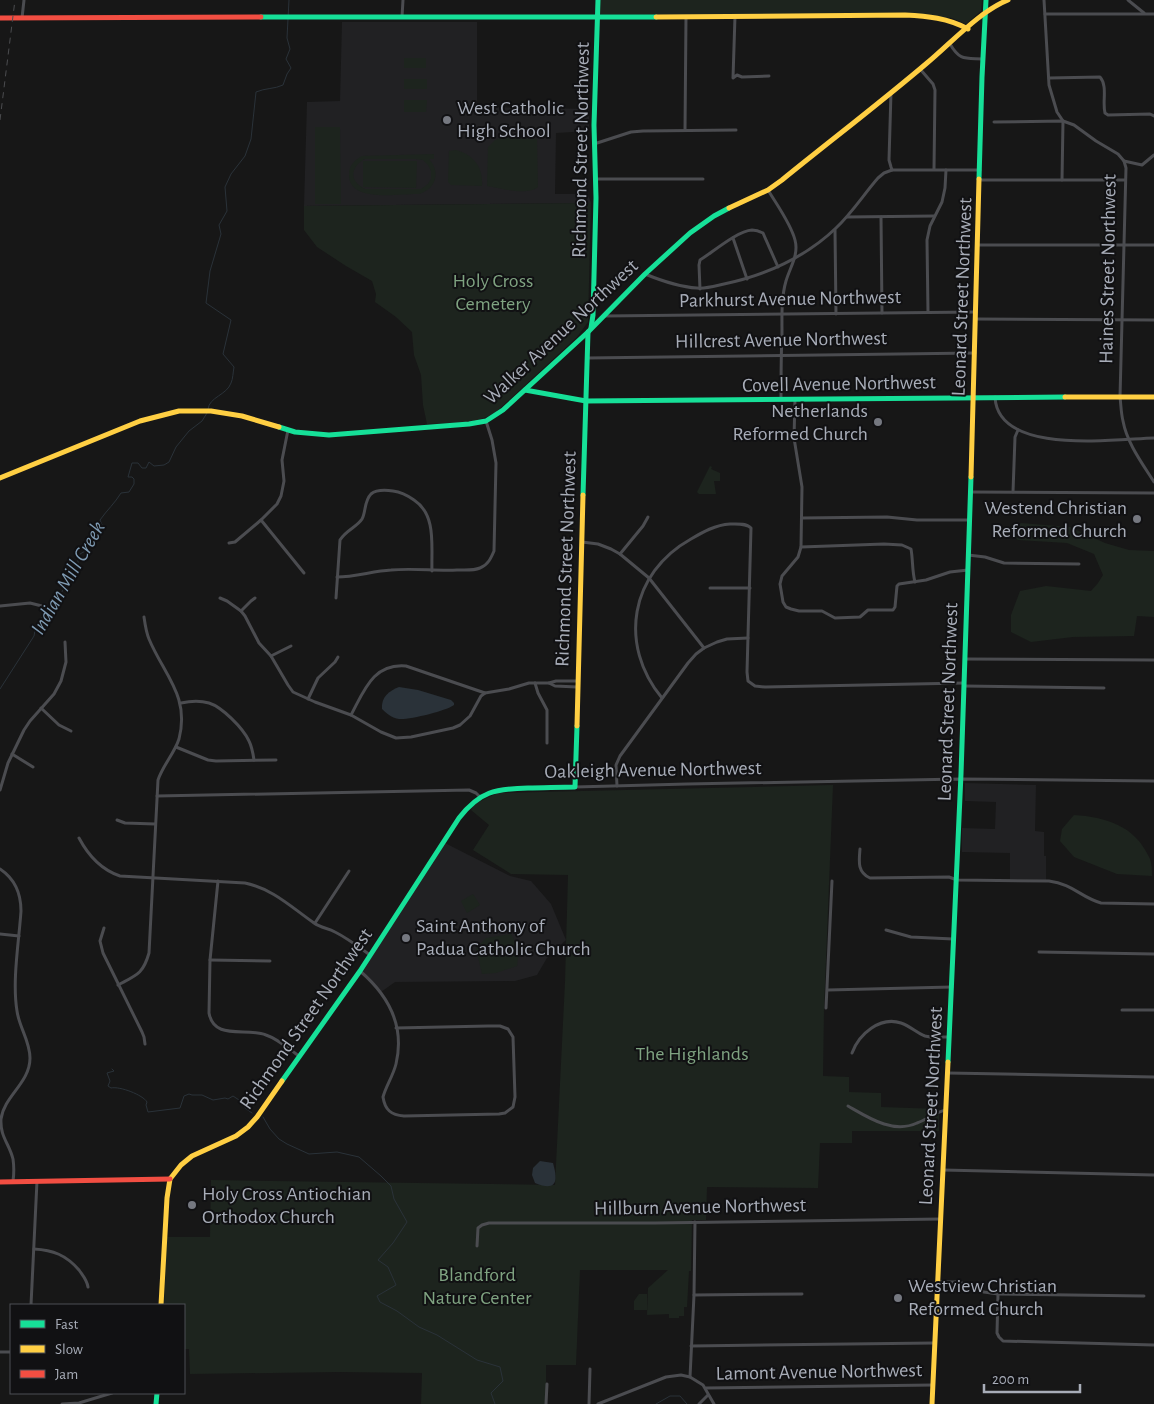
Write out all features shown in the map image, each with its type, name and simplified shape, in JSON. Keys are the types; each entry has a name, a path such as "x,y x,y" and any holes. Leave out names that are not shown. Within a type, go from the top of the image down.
{"street":[{"path":"22,18 24,0"},
{"path":"402,17 403,0"},
{"name":"Richmond Street Northwest","path":"575,787 587,358 589,331 593,315 596,179 594,144 598,0"},
{"name":"Leonard Street Northwest","path":"932,1404 961,779 986,0"},
{"name":"Walker Avenue Northwest","path":"0,478 140,421 166,414 198,410 242,416 303,433 329,435 486,421 503,410 589,331 645,274 690,233 714,216 768,190 782,180 986,13 998,4 1008,0"},
{"path":"1044,0 1050,85 1055,105 1063,121 1062,180"},
{"path":"1128,0 1145,14"},
{"path":"1044,14 1154,14"},
{"path":"685,130 686,16"},
{"path":"736,16 733,78 737,76 768,76"},
{"path":"0,18 902,16 950,20 968,29"},
{"path":"950,44 955,54 959,57 983,58"},
{"path":"920,68 933,84 935,90 934,169"},
{"path":"1049,78 1100,77 1104,82 1105,113 1108,115 1154,116"},
{"path":"891,91 889,160 892,170"},
{"path":"994,122 1063,121"},
{"name":"Haines Street Northwest","path":"1063,121 1118,154 1124,161 1126,168 1120,397 1123,423 1129,439 1154,482"},
{"path":"594,144 630,132 736,130"},
{"path":"1124,161 1142,165 1153,156"},
{"path":"645,274 681,287 700,289 747,278 778,267 795,258 835,230 884,173 892,170 980,170"},
{"path":"928,312 927,240 934,216 942,202 946,170"},
{"path":"596,179 703,179"},
{"path":"980,180 1125,180"},
{"path":"768,190 796,241 795,258 786,281 782,315 781,399"},
{"path":"848,217 934,216"},
{"path":"881,217 882,313"},
{"path":"700,289 700,260 733,238 749,230 757,230 763,233 778,267"},
{"path":"835,230 836,314"},
{"path":"733,238 747,278"},
{"path":"978,245 1154,245"},
{"name":"Parkhurst Avenue Northwest","path":"605,316 976,312"},
{"path":"976,319 1154,320"},
{"name":"Hillcrest Avenue Northwest","path":"587,358 975,352"},
{"name":"Covell Avenue Northwest","path":"524,390 586,401 1154,397"},
{"path":"995,397 999,414 1006,422 1018,430 1044,437 1076,441 1154,438"},
{"path":"795,399 794,438 802,478 801,547 798,557 782,576 780,584 783,602 786,607 799,611 822,611 835,618 860,617 868,610 893,610 899,584 926,580 950,572 968,570"},
{"path":"337,577 388,570 432,571 478,569 484,566 492,556 496,473 495,454 486,421"},
{"path":"228,543 235,542 277,504 284,481 282,460 288,430"},
{"path":"1014,492 1015,437 1018,430"},
{"path":"336,598 340,540 344,534 363,518 370,495 380,490 402,492 424,508 431,528 432,571"},
{"path":"970,492 1154,493"},
{"path":"620,554 648,517"},
{"path":"802,518 887,517 916,520 969,520"},
{"path":"261,520 304,573"},
{"path":"662,698 654,689 647,676 637,650 636,630 640,599 649,578 661,562 675,549 698,535 721,525 748,525 751,528 752,548 747,677 748,681 755,686 964,685 1104,688"},
{"path":"581,541 604,546 620,554 649,578 704,648"},
{"path":"801,547 902,544 911,549 915,582"},
{"path":"968,555 985,557 1004,563 1079,564"},
{"path":"710,588 750,588"},
{"path":"220,598 241,611 248,620 259,643 271,656 293,692 351,715 396,738 411,737 460,725 470,716 481,696 485,693 535,683 556,681 577,684"},
{"path":"241,611 256,598"},
{"path":"0,606 30,603 42,606"},
{"path":"118,985 135,976 143,969 149,953 158,780 176,747 182,723 181,703 149,639 144,616"},
{"path":"617,786 616,765 620,756 688,662 704,648 727,639 748,638"},
{"path":"0,790 8,763 27,725 54,694 61,679 66,662 65,642"},
{"path":"271,656 291,646"},
{"path":"308,699 318,678 338,657"},
{"path":"965,660 1154,660"},
{"path":"351,715 366,686 374,676 385,668 397,665 406,666 485,693"},
{"path":"535,683 547,710 547,743"},
{"path":"181,703 192,701 205,702 216,706 225,713 249,740 254,760"},
{"path":"41,708 59,725 71,731"},
{"path":"176,747 210,760 276,760"},
{"path":"12,754 33,767"},
{"name":"Oakleigh Avenue Northwest","path":"480,797 494,790 502,789 617,786 961,779 1154,781"},
{"path":"157,796 469,790 480,797"},
{"name":"Richmond Street Northwest","path":"170,1179 181,1165 192,1156 232,1138 248,1127 257,1116 360,971 459,818 471,803 480,797"},
{"path":"117,820 125,823 155,824"},
{"path":"79,838 91,856 111,873 128,877 244,883 268,890 315,924 334,931 370,955"},
{"path":"860,849 860,869 864,875 870,878 949,877 957,880 1060,882 1093,901 1101,903 1154,904"},
{"path":"0,869 13,882 19,894 21,908 15,1000 19,1021 28,1042 30,1058 25,1078 3,1110 0,1127 2,1137 13,1158 13,1182"},
{"path":"315,924 349,871"},
{"path":"826,1008 832,881"},
{"path":"218,882 210,960 210,1020 218,1029 264,1034 300,1056"},
{"path":"104,928 101,935 105,960 142,1032 145,1044"},
{"path":"886,930 911,937 954,939"},
{"path":"0,934 19,936"},
{"path":"1039,952 1154,954"},
{"path":"210,960 270,962"},
{"path":"360,971 381,992 391,1009 396,1028 398,1040 396,1063 383,1097 384,1103 390,1112 404,1116 499,1114 505,1113 513,1107 515,1097 513,1037 508,1029 500,1026 396,1028"},
{"path":"828,990 952,987"},
{"path":"1122,1010 1154,1010"},
{"path":"852,1053 856,1042 861,1036 875,1026 892,1021 928,1037 950,1037"},
{"path":"948,1073 1154,1077"},
{"path":"848,1106 878,1123 898,1127 916,1124 937,1112 946,1110"},
{"path":"943,1170 1154,1175"},
{"path":"0,1182 170,1179 166,1204 161,1304"},
{"path":"31,1304 37,1182"},
{"name":"Hillburn Avenue Northwest","path":"476,1246 478,1228 489,1224 940,1219"},
{"path":"690,1377 695,1222"},
{"path":"34,1249 54,1252 64,1256 84,1277 88,1287"},
{"path":"937,1282 959,1282 984,1292 998,1294 1144,1296"},
{"path":"694,1295 802,1294"},
{"path":"998,1294 997,1333 1003,1341 1154,1345"},
{"path":"691,1346 934,1342"},
{"path":"589,1404 590,1369"},
{"path":"598,1404 666,1377 681,1375 690,1377 706,1388 714,1404"},
{"path":"546,1404 547,1384"},
{"name":"Lamont Avenue Northwest","path":"706,1388 933,1385"},
{"path":"62,1404 79,1403 109,1394"},
{"name":"Lamont Avenue Northwest","path":"700,1404 708,1394"}],"shaded area":[{"name":"West Catholic High School","path":"342,22 477,22 477,107 589,109 589,131 556,133 555,194 588,194 591,203 304,206 307,102 340,101"},
{"path":"399,687 418,690 451,700 454,705 419,717 394,718 382,709 382,705 386,695"},
{"path":"965,783 1036,785 1035,831 1044,832 1046,880 1010,879 1010,853 962,852 962,828 995,829 996,802 965,801"},
{"path":"443,842 510,876 531,881 551,904 566,940 547,958 537,975 515,981 395,982 381,992 360,971"},
{"path":"540,1161 553,1163 555,1180 552,1185 535,1183 532,1175 533,1168"}],"green space":[{"path":"600,0 982,0 981,11 966,24 952,18 932,16 600,14"},
{"path":"404,58 426,58 426,68 404,68"},
{"path":"404,79 427,79 427,89 404,89"},
{"path":"404,100 427,100 426,112 404,112"},
{"path":"315,127 340,127 341,204 315,204"},
{"path":"503,137 537,139 538,187 533,190 520,191 487,186 488,147 495,140"},
{"path":"456,150 468,155 476,163 481,173 482,186 451,185 448,182 449,151"},
{"path":"434,154 434,159 429,159 435,169 435,180 425,192 419,194 376,195 366,193 357,190 351,183 349,174 353,163 362,156","holes":["365,159 423,160 431,171 431,179 421,189 365,189 354,178 353,174 356,166"]},
{"path":"363,161 417,161 416,188 363,187"},
{"name":"Holy Cross Cemetery","path":"591,203 588,322 577,337 496,412 480,419 463,422 427,424 423,405 421,375 414,355 412,332 396,317 375,302 376,294 372,281 317,247 304,230 304,206"},
{"path":"710,466 712,467 711,469 720,473 720,481 714,481 716,494 699,494 697,492"},
{"path":"1021,523 1070,527 1105,543 1129,550 1154,551 1154,617 1137,616 1134,636 1073,637 1031,642 1011,632 1011,615 1020,591 1046,586 1091,591 1103,575 1094,554 1067,543 1018,540 1009,533"},
{"path":"833,785 823,1076 849,1077 849,1092 881,1093 881,1107 939,1109 939,1131 852,1131 852,1143 820,1143 818,1188 707,1187 706,1220 692,1220 691,1271 689,1271 687,1307 684,1307 684,1316 679,1316 679,1318 669,1318 669,1314 647,1315 648,1288 668,1270 580,1270 576,1365 546,1365 546,1404 421,1404 422,1373 190,1374 189,1349 185,1349 185,1304 164,1304 167,1237 210,1237 211,1180 555,1185 568,875 511,874 473,850 489,825 471,810 474,804 498,793"},
{"path":"1074,815 1108,821 1128,831 1143,846 1149,857 1152,876 1117,874 1074,857 1060,841 1062,829"},
{"path":"473,894 480,905 467,913 461,901"},
{"path":"511,934 519,949 517,966 496,973 482,974 476,948 486,938"},
{"path":"639,1294 647,1294 647,1310 634,1310 634,1301"}],"waterway":[{"name":"Indian Mill Creek","path":"208,409 211,402 229,387 234,367 223,354 231,320 206,303 210,271 221,234 219,225 227,211 225,187 231,174 245,156 251,139 256,92 283,85 291,68 286,59 290,49 287,38 289,0"},
{"name":"Indian Mill Creek","path":"0,689 34,636 36,625 41,618 52,611 78,566 78,557 87,550 93,536 102,525 100,520 121,493 129,492 134,484 134,479 128,477 132,463 138,463 142,468 146,468 149,462 154,466 164,465 169,462 176,447 189,431 202,421 207,413"},
{"path":"112,1069 114,1071 107,1073 110,1081 108,1086 125,1090 145,1099 148,1112 180,1108 184,1096 189,1094 202,1095 213,1100 228,1099 233,1096 242,1102 245,1108 252,1113"},
{"path":"263,1117 270,1129 279,1139 287,1144 309,1154 337,1152 359,1157 391,1186 394,1199 407,1222 393,1243 378,1260 388,1267 396,1285 377,1296 380,1302 397,1311 419,1327 437,1335 477,1360 500,1367 503,1381 491,1393 495,1404"},
{"path":"656,1404 670,1396 680,1396 687,1404"}],"railway":[{"path":"0,120 15,0"}],"traffic: fast":[{"path":"591,328 596,198 594,125 598,0"},
{"path":"979,179 986,0"},
{"path":"261,17 656,17"},
{"path":"279,427 295,432 329,435 486,421 503,410 588,332 645,274 690,233 729,208"},
{"path":"583,495 588,332"},
{"path":"525,390 586,401 1065,397"},
{"path":"948,1062 961,774 971,477"},
{"path":"282,1081 360,971 459,818 467,809 481,797 506,789 575,787 577,726"},
{"path":"156,1404 157,1394"}],"traffic: slow":[{"path":"729,208 768,190 782,180 909,78 976,19 1008,0"},
{"path":"656,17 905,15 937,18 953,22 968,29"},
{"path":"971,477 979,179"},
{"path":"1065,397 1154,397"},
{"path":"0,478 140,421 179,411 211,411 242,416 279,427"},
{"path":"577,726 583,495"},
{"path":"932,1404 948,1062"},
{"path":"161,1304 167,1198 170,1179 181,1165 192,1156 236,1136 248,1127 282,1081"}],"traffic: jam":[{"path":"0,18 261,17"},
{"path":"0,1182 170,1179"}],"place":[{"name":"West Catholic High School","path":"447,120"},
{"name":"Netherlands Reformed Church","path":"878,422"},
{"name":"Westend Christian Reformed Church","path":"1137,519"},
{"name":"Saint Anthony of Padua Catholic Church","path":"406,938"},
{"name":"Holy Cross Antiochian Orthodox Church","path":"192,1205"},
{"name":"Westview Christian Reformed Church","path":"898,1298"}],"park label":[{"name":"The Highlands","path":"692,1054"},
{"name":"Blandford Nature Center","path":"477,1286"}]}
